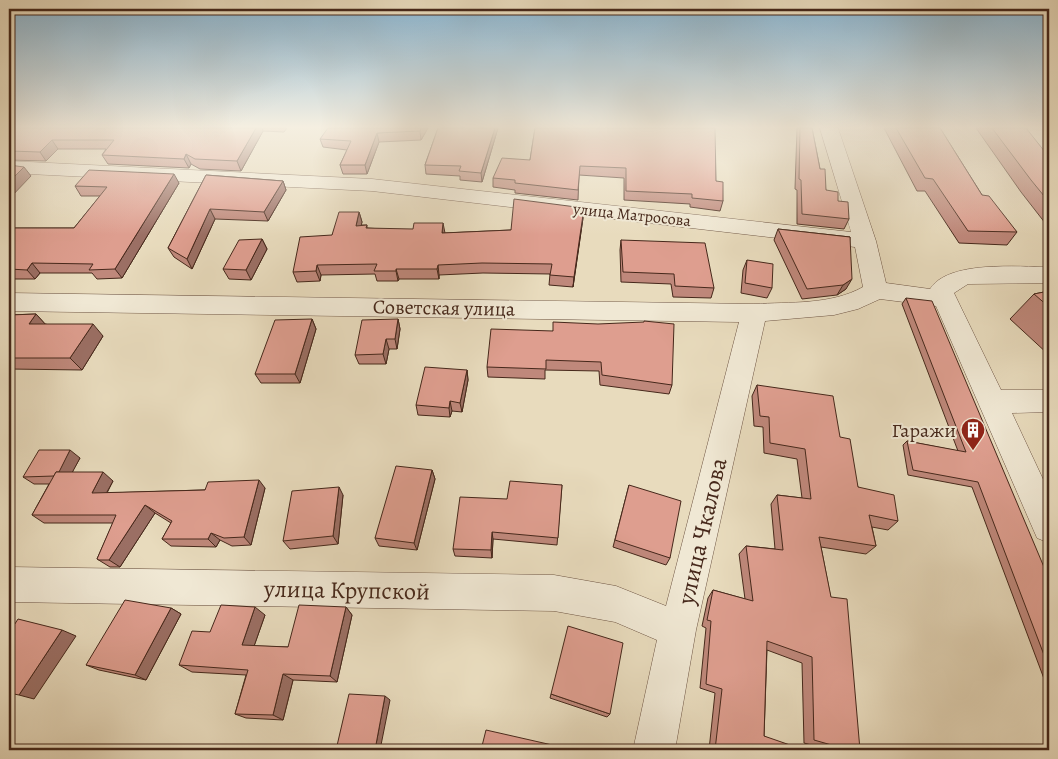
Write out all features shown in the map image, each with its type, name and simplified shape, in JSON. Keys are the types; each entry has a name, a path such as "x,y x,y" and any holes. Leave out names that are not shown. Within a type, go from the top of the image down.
{"street":[{"path":"840,163 865,241 876,290 945,299"},
{"name":"улица Матросова","path":"9,167 372,186 865,241"},
{"path":"1049,276 965,276 946,285 942,291 1049,527"},
{"name":"Советская улица","path":"9,302 754,313 847,304 866,297 876,290"},
{"name":"улица Чкалова","path":"654,750 678,630 754,313"},
{"path":"992,402 1049,401"},
{"name":"улица Крупской","path":"9,585 554,593 616,604 678,630"}],"building":[{"path":"341,163 366,163 365,165 340,165"},
{"path":"426,163 484,163 481,173 459,171 461,166 425,165"},
{"path":"500,163 716,163 716,181 723,182 723,201 692,198 692,194 626,191 626,168 580,166 578,190 515,183 515,180 493,178"},
{"path":"799,163 819,163 820,169 825,169 826,190 838,192 838,201 848,202 849,219 802,214 801,180 799,179"},
{"path":"917,163 962,163 982,195 989,196 1017,232 968,231 933,179 925,178"},
{"path":"1019,163 1049,163 1049,202"},
{"path":"9,165 24,167 9,182"},
{"path":"89,170 174,174 115,269 89,270 93,264 32,263 27,270 9,269 9,228 74,228 107,187 75,186"},
{"path":"206,175 283,181 264,212 210,209 187,259 168,248"},
{"path":"514,199 584,208 574,277 550,275 552,264 482,263 438,265 437,269 396,269 396,271 374,271 377,264 317,265 316,271 293,272 300,237 332,235 339,212 359,212 356,226 367,225 366,228 413,229 414,223 443,223 442,233 511,230"},
{"path":"778,229 850,237 852,279 843,285 807,289"},
{"path":"262,239 246,270 223,269 239,240"},
{"path":"621,240 705,243 714,288 675,286 674,274 623,272"},
{"path":"747,260 773,264 772,288 745,283"},
{"path":"1049,291 1049,307 1034,294"},
{"name":"Гаражи","path":"906,298 932,301 1049,579 1049,668 978,482 913,470 907,441 966,452"},
{"path":"36,314 29,324 93,324 70,358 9,358 9,315"},
{"path":"312,319 295,374 255,374 275,320"},
{"path":"398,319 395,339 386,339 383,354 355,355 362,320"},
{"path":"644,321 674,324 672,385 602,375 601,362 546,360 546,369 487,367 491,329 553,331 553,322 598,324"},
{"path":"425,367 467,370 460,403 450,401 449,408 416,405"},
{"path":"757,385 833,396 840,437 850,439 858,487 894,495 898,521 869,515 876,546 819,537 831,597 847,599 860,750 849,750 814,740 812,657 767,641 764,736 790,745 790,750 715,750 722,689 706,684 711,621 707,620 713,590 753,601 746,546 783,550 777,495 811,499 805,449 770,443 769,417 760,416"},
{"path":"39,450 70,450 59,472 56,472 54,476 23,477"},
{"path":"396,466 432,470 414,543 375,538"},
{"path":"56,472 103,472 92,493 205,490 208,482 259,480 244,537 224,538 211,533 208,539 162,539 172,521 145,505 109,560 99,560 97,559 116,515 32,515"},
{"path":"510,481 562,485 558,538 492,532 491,550 453,549 460,497 507,499"},
{"path":"629,485 681,501 670,558 615,540"},
{"path":"339,487 333,536 283,541 292,491"},
{"path":"125,600 171,608 135,675 86,665"},
{"path":"221,605 255,607 242,645 288,647 299,605 346,607 330,676 283,674 273,715 235,714 248,670 179,665 192,631 210,632"},
{"path":"18,619 62,630 19,695 9,693 9,629 11,630"},
{"path":"568,626 623,643 610,714 551,694"},
{"path":"349,694 385,696 375,750 336,750"},
{"path":"486,730 561,747 561,750 481,750"}],"place":[{"name":"Гаражи","path":"973,451"}]}
